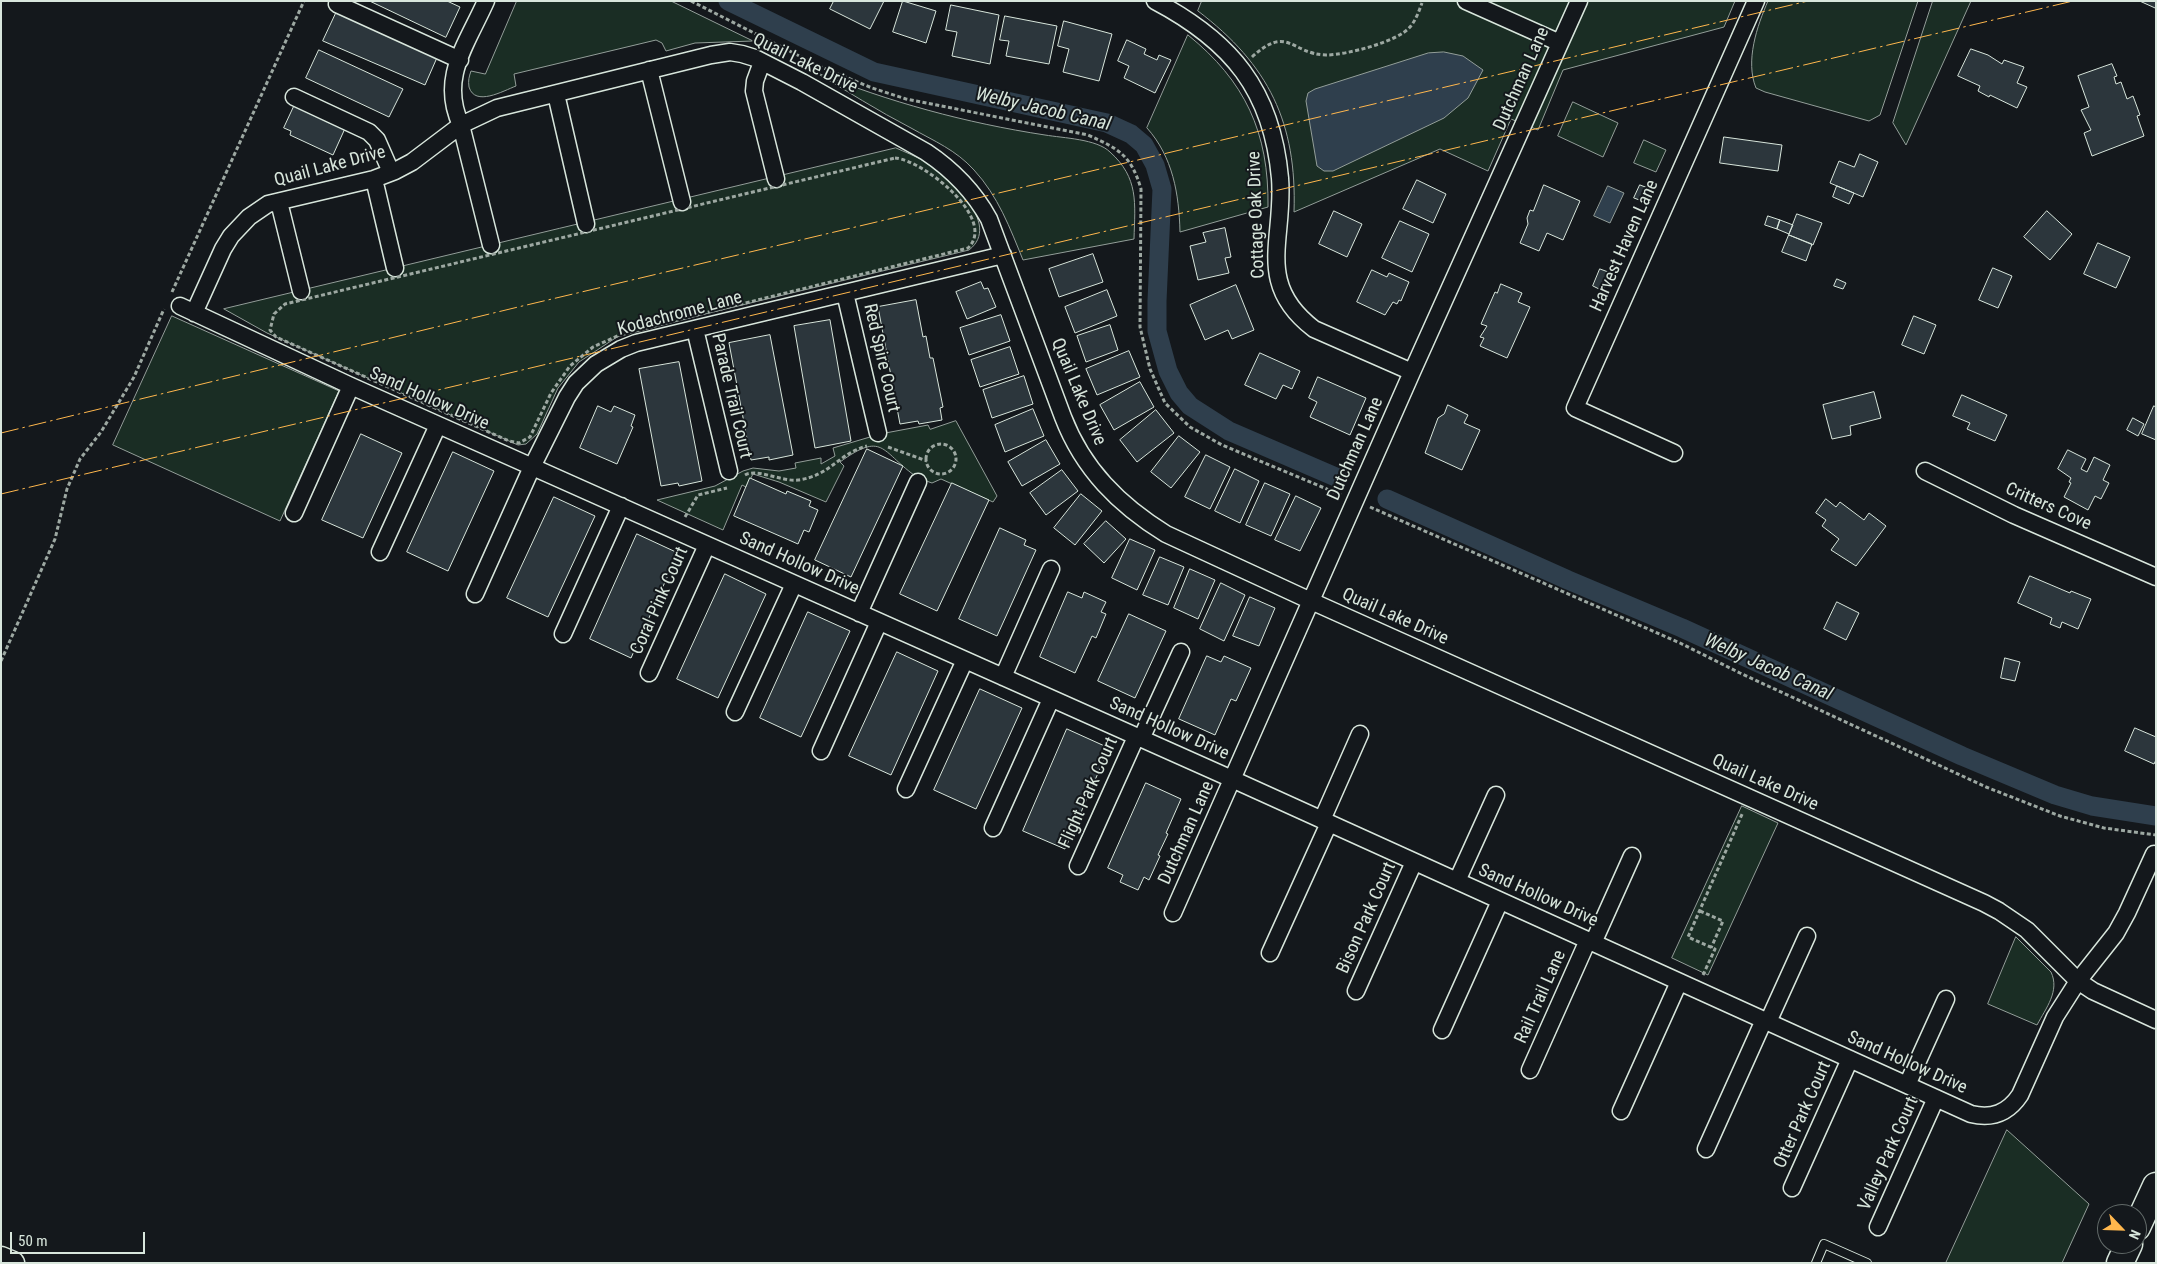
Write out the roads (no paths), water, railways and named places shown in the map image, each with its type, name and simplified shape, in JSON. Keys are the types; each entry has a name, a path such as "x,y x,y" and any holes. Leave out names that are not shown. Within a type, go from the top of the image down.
{"main road":[{"path":"2147,1205 2156,1186"}],"street":[{"path":"486,1 454,74 452,91 454,107 461,125 491,245"},
{"name":"Cottage Oak Drive","path":"1155,1 1182,16 1227,52 1250,80 1264,108 1274,143 1280,180 1275,255 1278,282 1288,304 1301,319 1314,329 1412,372"},
{"path":"1466,1 1560,43"},
{"name":"Dutchman Lane","path":"1174,914 1412,372 1579,1"},
{"name":"Harvest Haven Lane","path":"1674,453 1575,408 1756,1"},
{"path":"337,4 460,60"},
{"name":"Quail Lake Drive","path":"177,306 231,236 253,213 268,204 374,179 391,172 412,162 461,125 497,108 711,55 730,52 742,54 762,62 835,100 944,164 959,178 981,204 990,219 1069,434 1087,464 1100,480 1130,509 1166,534 1999,911 2027,930 2078,981 2093,991 2156,1020"},
{"path":"762,62 755,81 754,91 776,178"},
{"path":"649,70 682,202"},
{"path":"556,94 586,224"},
{"path":"294,97 369,132 377,140 391,172"},
{"path":"374,179 395,268"},
{"path":"279,202 301,291"},
{"name":"Kodachrome Lane","path":"475,594 532,467 567,397 576,383 596,364 621,349 636,343 1003,255"},
{"name":"Red Spire Court","path":"845,293 878,441"},
{"name":"Sand Hollow Drive","path":"177,306 351,386 1139,738 1936,1098 1980,1116 1989,1116 2007,1110 2020,1095 2055,1017 2078,981 2116,933 2154,854"},
{"name":"Parade Trail Court","path":"695,329 734,478"},
{"path":"294,513 351,386"},
{"path":"380,552 438,425"},
{"name":"Critters Cove","path":"1925,471 2014,514 2156,578"},
{"path":"859,613 918,482"},
{"path":"563,634 621,506"},
{"name":"Coral Pink Court","path":"649,673 707,545"},
{"path":"1003,677 1051,569"},
{"path":"735,712 794,584"},
{"path":"822,751 879,622"},
{"name":"Flight Park Court","path":"1078,866 1180,652"},
{"path":"906,789 964,660"},
{"path":"993,828 1051,699"},
{"path":"1270,953 1360,734"},
{"path":"1457,881 1496,795"},
{"name":"Rail Trail Lane","path":"1530,1070 1632,856"},
{"name":"Bison Park Court","path":"1356,991 1414,862"},
{"path":"1442,1030 1500,901"},
{"path":"1706,1149 1807,936"},
{"path":"1621,1111 1679,982"},
{"path":"1907,1085 1946,999"},
{"name":"Otter Park Court","path":"1792,1188 1850,1059"},
{"name":"Valley Park Court","path":"1878,1227 1936,1098"},
{"path":"1,1258 12,1263"}],"lane":[{"path":"1816,1263 1824,1244 1867,1263"}],"water":[{"path":"1444,52 1463,56 1483,70 1468,98 1444,118 1333,171 1324,171 1317,166 1306,101 1308,93 1315,89 1428,53"},
{"path":"1608,186 1624,193 1610,223 1594,216"}],"waterway":[{"name":"Welby Jacob Canal","path":"728,1 874,72 1107,123 1131,134 1144,145 1155,165 1162,189 1157,331 1168,371 1179,393 1190,406 1229,431 1338,478"},
{"name":"Welby Jacob Canal","path":"1387,499 1568,580 1682,628 1962,756 2055,795 2092,806 2156,816"}]}
